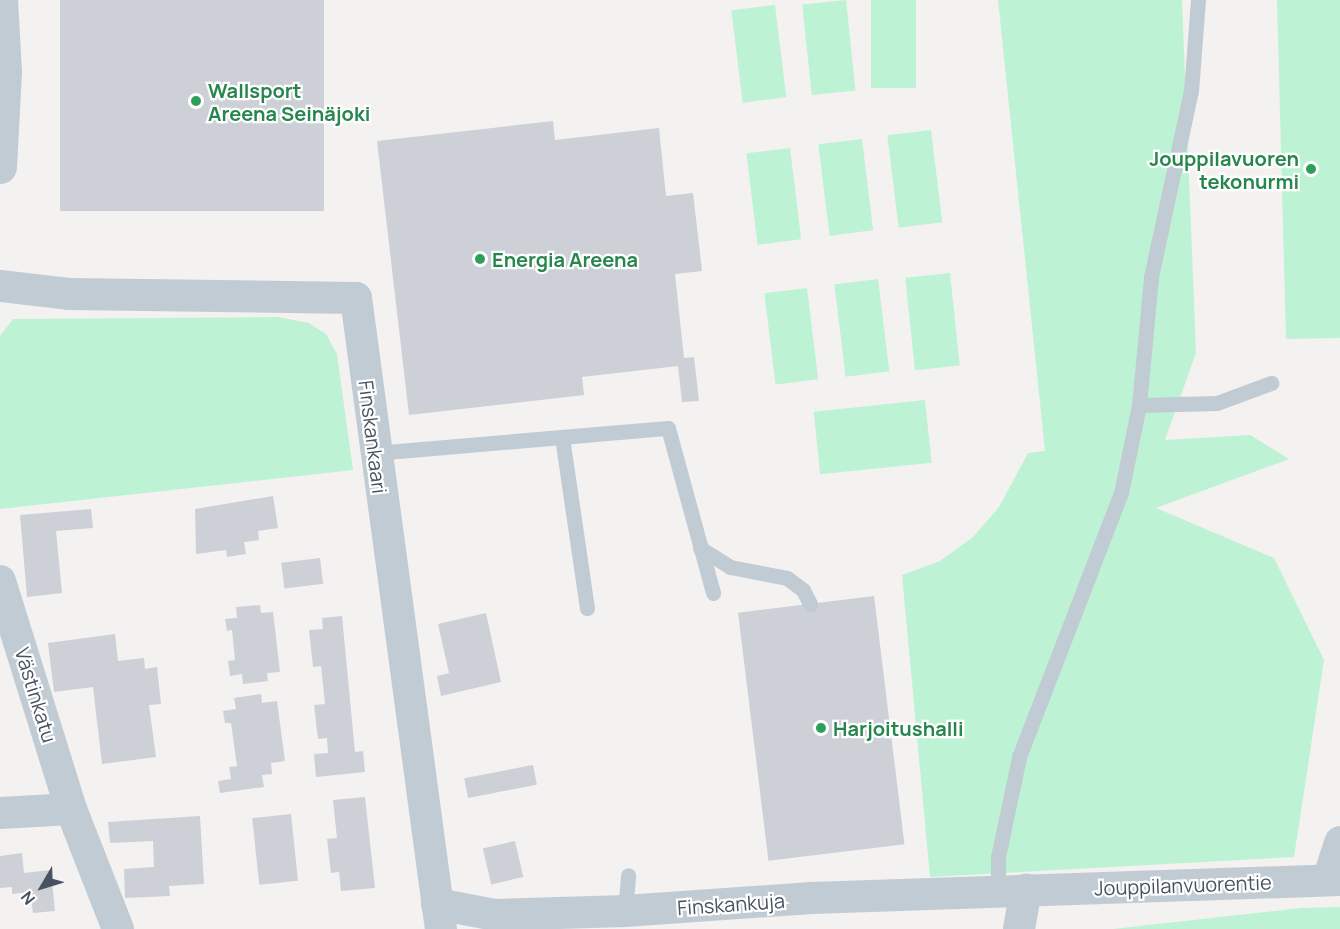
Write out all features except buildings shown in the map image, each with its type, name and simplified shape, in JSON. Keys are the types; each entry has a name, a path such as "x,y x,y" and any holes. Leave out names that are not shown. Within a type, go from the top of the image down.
{"street":[{"path":"0,167 4,71 1,0"},
{"name":"Finskankaari","path":"0,286 90,295 356,298 439,917"},
{"name":"Västinkatu","path":"0,581 72,808 118,929"},
{"path":"0,813 72,808"},
{"path":"1334,880 1340,842"},
{"name":"Jouppilanvuorentie","path":"1012,891 1334,880"},
{"path":"1012,891 1019,929"},
{"name":"Finskankuja","path":"439,917 625,911 812,898 1012,891"}],"lane":[{"path":"1012,891 998,857 1019,757 1121,494 1139,405 1151,277 1191,91 1198,0"},
{"path":"1139,405 1217,403 1271,383"},
{"path":"375,453 668,428 713,593"},
{"path":"562,437 587,608"},
{"path":"700,548 730,567 787,578 803,590 810,604"},
{"path":"625,911 628,875"}],"green space":[{"path":"846,0 856,91 812,95 802,5"},
{"path":"871,0 916,0 916,88 871,88"},
{"path":"998,0 1182,0 1196,353 1165,440 1250,435 1289,459 1156,508 1274,558 1324,660 1294,857 930,877 902,575 940,561 973,537 999,507 1028,453 1045,451"},
{"name":"Jouppilavuoren tekonurmi","path":"1277,0 1340,0 1340,338 1286,339"},
{"path":"775,5 786,97 743,103 731,10"},
{"path":"931,130 942,222 899,228 887,135"},
{"path":"862,139 873,230 830,236 818,144"},
{"path":"790,148 801,239 758,245 746,153"},
{"path":"950,273 960,365 915,370 905,278"},
{"path":"878,279 889,371 846,377 834,284"},
{"path":"807,288 818,379 776,385 764,293"},
{"path":"278,317 309,323 326,334 337,354 353,470 0,509 0,336 13,319"},
{"path":"925,400 932,463 820,474 814,412"},
{"path":"1340,907 1340,929 1113,929 1301,908"}],"place":[{"name":"Wallsport Areena Seinäjoki","path":"196,101"},
{"name":"Jouppilavuoren tekonurmi","path":"1311,169"},
{"name":"Energia Areena","path":"480,259"},
{"name":"Harjoitushalli","path":"821,728"}]}
